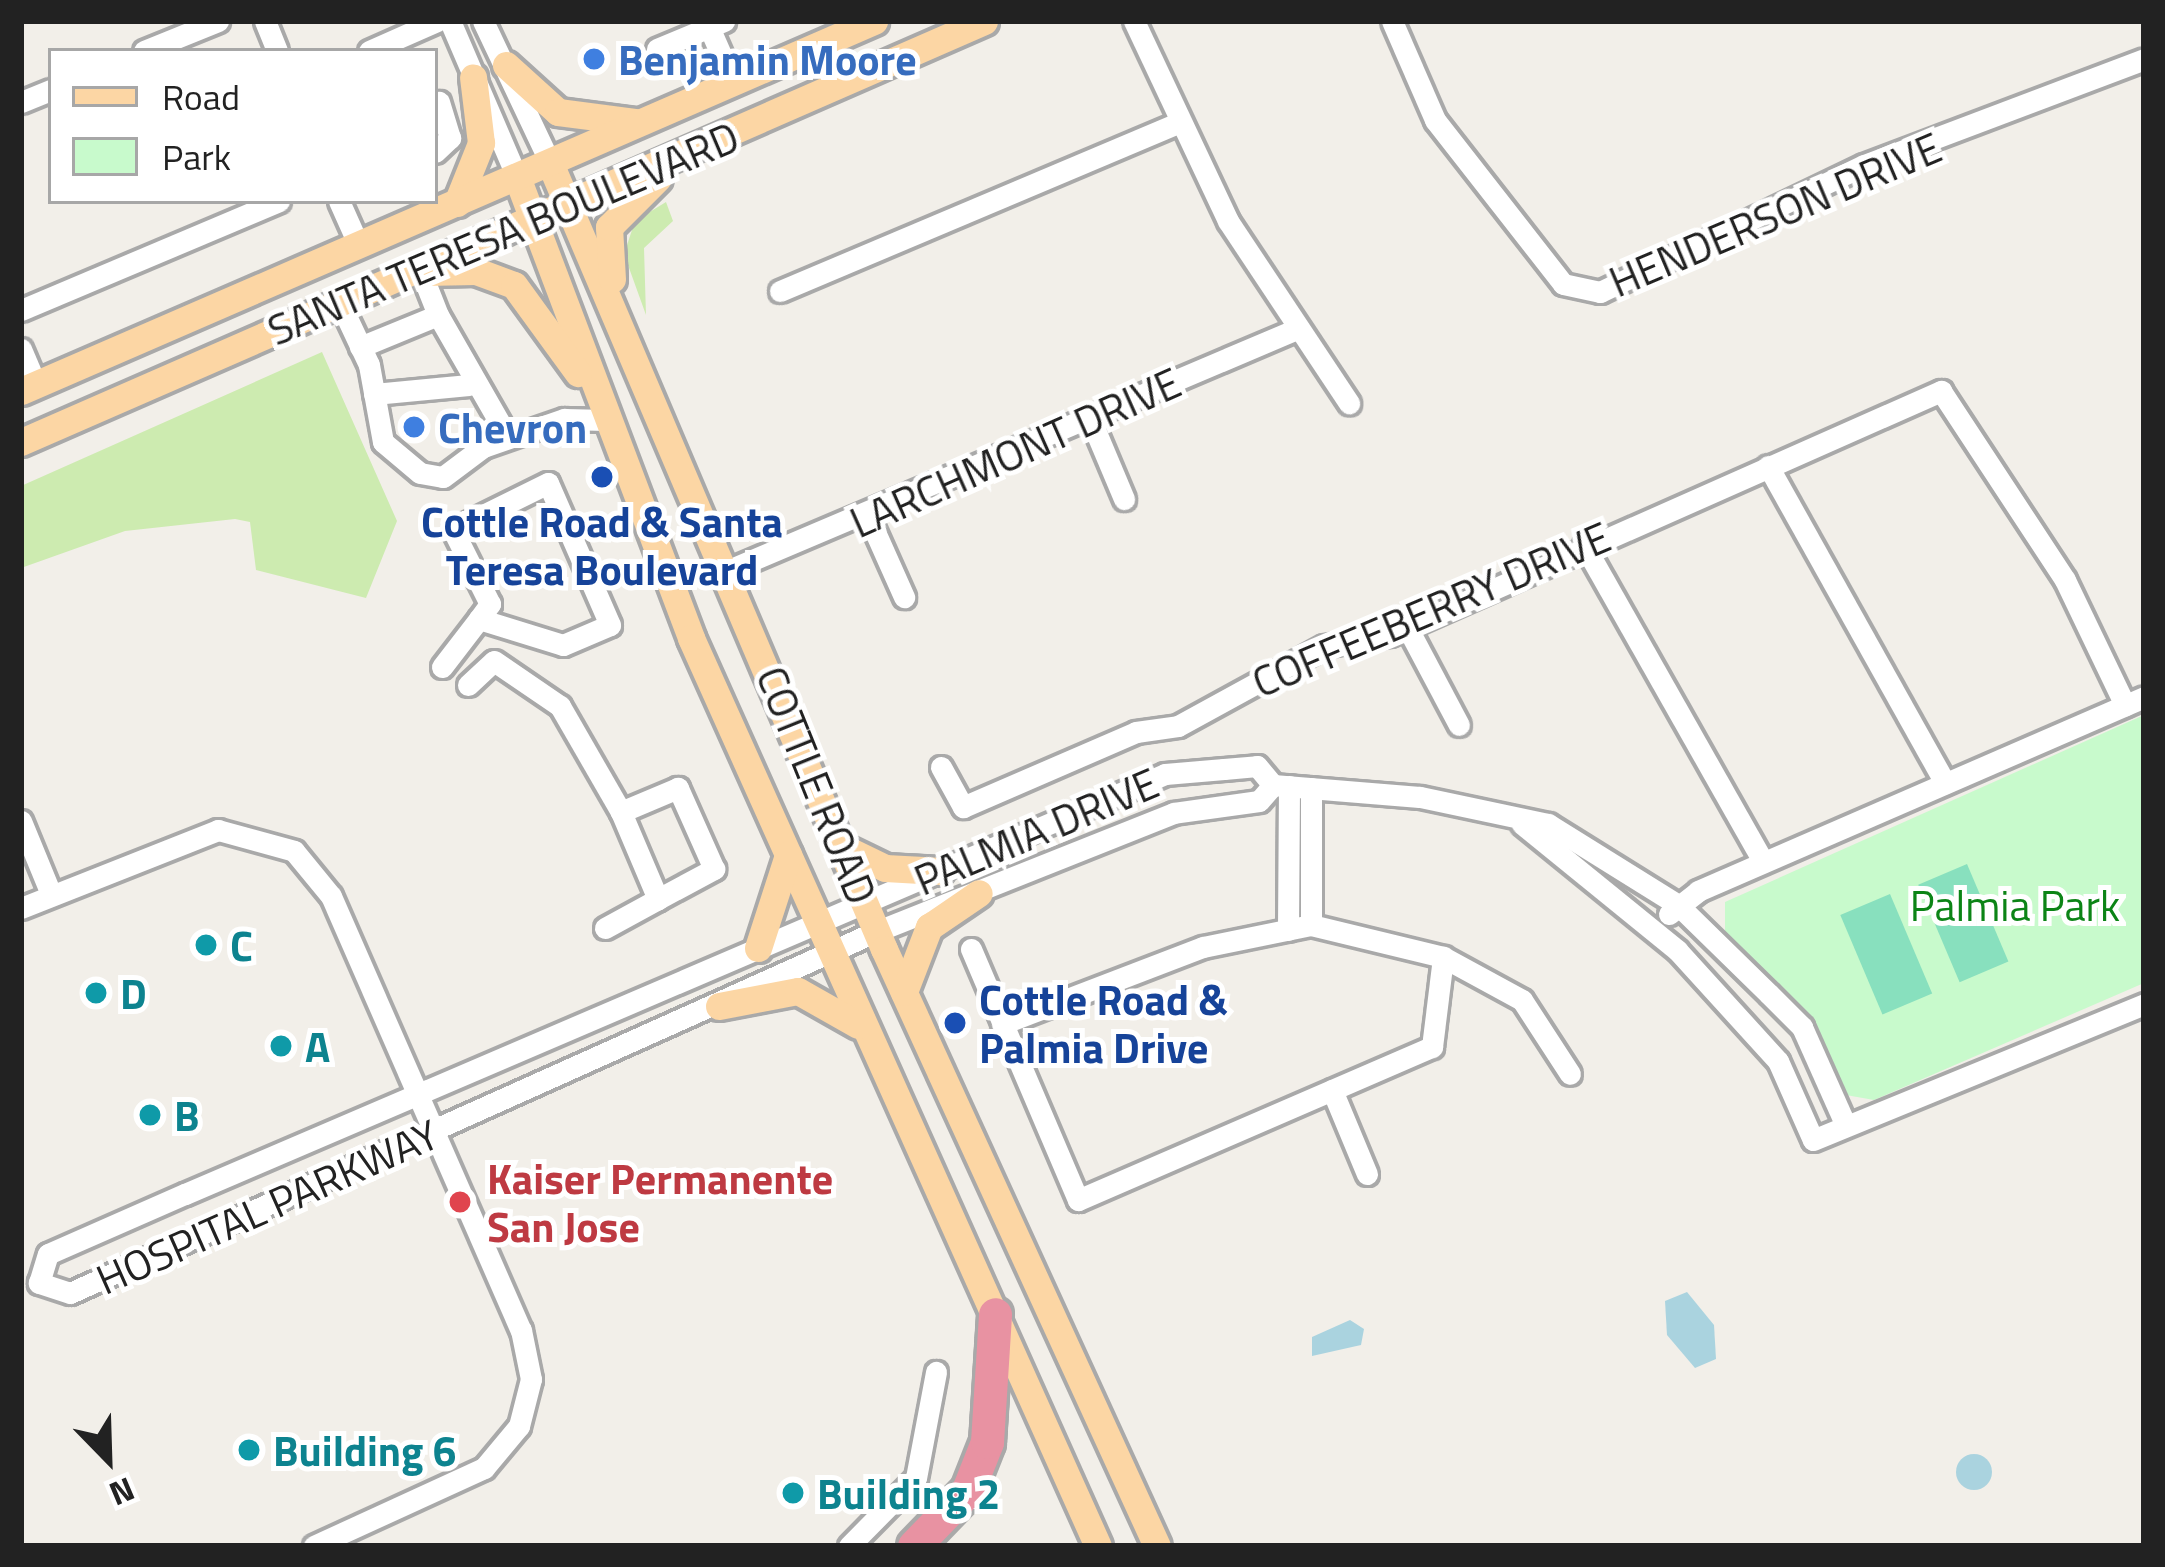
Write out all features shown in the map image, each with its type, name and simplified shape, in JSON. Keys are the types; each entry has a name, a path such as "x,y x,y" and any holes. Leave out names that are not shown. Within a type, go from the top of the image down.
{"highway":[{"path":"914,1546 968,1490 987,1442 994,1314"}],"main road":[{"name":"SANTA TERESA BOULEVARD","path":"21,442 984,21"},
{"name":"SANTA TERESA BOULEVARD","path":"29,387 871,22"},
{"path":"506,65 558,112 640,122"},
{"path":"457,203 481,143 473,77"},
{"path":"626,335 609,227 698,149"},
{"name":"COTTLE ROAD","path":"550,163 729,570 864,903 1157,1546"},
{"name":"COTTLE ROAD","path":"517,177 605,417 816,923 1098,1546"},
{"path":"415,273 476,271 514,286 605,417"},
{"path":"840,846 885,868 940,871"},
{"path":"758,948 788,855"},
{"path":"904,992 920,939 979,893"},
{"path":"719,1006 798,991 862,1027"}],"street":[{"path":"151,48 218,21"},
{"path":"376,48 437,21"},
{"name":"COTTLE ROAD","path":"450,21 517,177"},
{"name":"COTTLE ROAD","path":"484,21 550,163"},
{"path":"1134,21 1178,123 1349,403"},
{"name":"HENDERSON DRIVE","path":"1392,21 1435,120 1563,284 1600,292 1864,165 2144,59"},
{"path":"658,49 717,24 734,82"},
{"path":"438,103 473,77"},
{"path":"438,107 450,138 438,149"},
{"path":"780,291 1178,123"},
{"path":"21,310 272,204"},
{"path":"340,204 359,246"},
{"path":"415,273 469,385 508,437"},
{"path":"340,303 360,347 390,454 433,477 508,437 564,419 605,417"},
{"path":"360,347 438,315"},
{"name":"LARCHMONT DRIVE","path":"729,570 868,516 1299,328"},
{"path":"21,349 29,387"},
{"path":"374,394 469,385"},
{"name":"COFFEEBERRY DRIVE","path":"941,767 963,807 1136,732 1178,726 1324,646 1406,625 1941,391 2065,580 2134,701"},
{"path":"1090,418 1124,499"},
{"path":"1768,466 1945,783"},
{"path":"442,668 478,619 490,604 453,530 548,484 610,625 563,645 478,619"},
{"path":"868,516 904,597"},
{"path":"1584,545 1763,862"},
{"path":"1406,625 1459,725"},
{"path":"468,685 494,661 560,706 610,790 658,899"},
{"path":"1655,926 1678,905 1763,862 2134,701"},
{"name":"PALMIA DRIVE","path":"864,903 1166,774 1257,766 1291,786 1420,797 1522,824 1548,824 1678,905 1802,1027 1846,1126 1813,1140 1778,1061 1655,926 1522,824"},
{"path":"1291,786 1300,928"},
{"name":"PALMIA DRIVE","path":"877,931 1174,813 1259,801 1291,786"},
{"path":"605,928 713,869 678,788 621,812"},
{"path":"21,820 51,894"},
{"path":"21,908 218,830 294,851 331,896 521,1330 530,1400 484,1468 314,1546"},
{"name":"HOSPITAL PARKWAY","path":"864,903 48,1254 39,1283 70,1294 877,931"},
{"path":"1002,1024 1203,946 1300,928 1443,957 1522,1000 1570,1074"},
{"path":"971,949 1078,1200 1432,1047 1443,957"},
{"path":"1846,1126 2144,1004"},
{"path":"1332,1090 1367,1174"},
{"path":"849,1546 916,1478 936,1372"}],"green space":[{"path":"666,202 673,221 644,248 646,315 624,254 635,221"},
{"path":"322,352 397,521 366,598 256,570 250,522 235,519 125,531 21,568 21,486"},
{"name":"Palmia Park","path":"2144,715 2144,983 1874,1100 1846,1095 1802,1016 1725,934 1725,902"},
{"path":"1967,864 2008,962 1960,982 1918,885"},
{"path":"1890,894 1932,993 1882,1015 1840,915"}],"water":[{"path":"1687,1292 1714,1325 1716,1359 1695,1368 1667,1335 1665,1301"},
{"path":"1350,1320 1364,1329 1361,1345 1312,1356 1312,1337"},
{"path":"1974,1454 1986,1460 1992,1472 1986,1484 1974,1490 1962,1484 1956,1472 1962,1460"}],"place":[{"name":"Benjamin Moore","path":"594,59"},
{"name":"Chevron","path":"414,427"},
{"name":"Cottle Road & Santa Teresa Boulevard","path":"602,477"},
{"name":"C","path":"206,945"},
{"name":"D","path":"96,993"},
{"name":"Cottle Road & Palmia Drive","path":"955,1023"},
{"name":"A","path":"281,1046"},
{"name":"B","path":"150,1115"},
{"name":"Kaiser Permanente San Jose","path":"460,1202"},
{"name":"Building 6","path":"249,1450"},
{"name":"Building 2","path":"793,1493"}]}
